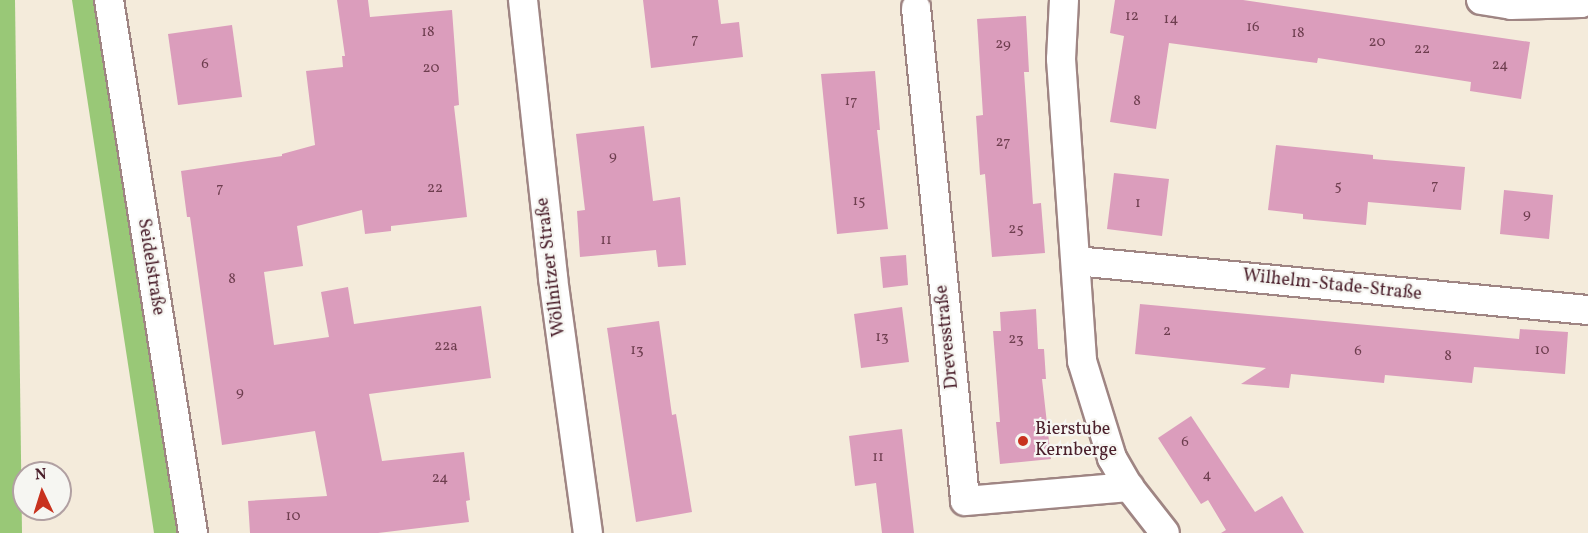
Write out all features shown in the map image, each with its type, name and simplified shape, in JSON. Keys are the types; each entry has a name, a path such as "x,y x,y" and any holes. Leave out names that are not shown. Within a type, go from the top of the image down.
{"street":[{"name":"Seidelstraße","path":"109,0 193,533"},
{"name":"Wöllnitzer Straße","path":"523,0 550,255 588,533"},
{"path":"1064,0 1061,59 1082,361 1112,458 1129,487 1165,533"},
{"path":"1481,0 1510,5 1581,3 1586,0"},
{"name":"Drevesstraße","path":"916,8 964,501 1129,487"},
{"name":"Wilhelm-Stade-Straße","path":"1076,261 1588,310"}],"green space":[{"path":"0,0 15,0 21,461 12,461 12,521 22,521 22,533 0,533"},
{"path":"72,0 95,0 180,533 154,533"}],"building":[{"path":"337,0 368,0 370,17 452,10 459,105 454,106 467,217 391,226 391,231 365,234 362,210 297,226 303,266 264,272 274,345 329,337 321,292 348,287 354,324 481,306 491,378 369,394 382,461 464,452 470,500 466,501 469,522 378,533 250,533 248,501 327,496 315,431 222,445 190,217 187,217 181,171 282,156 282,154 315,145 306,71 343,67 342,56 345,56"},
{"path":"643,0 718,0 721,24 739,22 743,57 651,68"},
{"path":"1115,0 1243,0 1530,42 1521,99 1470,91 1471,82 1318,58 1317,63 1169,43 1156,129 1110,122 1124,36 1110,33"},
{"path":"1026,16 1029,72 1024,72 1033,204 1041,203 1045,253 992,257 985,174 980,175 976,116 983,115 977,19"},
{"path":"232,25 242,97 178,105 168,34"},
{"path":"875,71 880,130 877,130 888,229 837,234 821,74"},
{"path":"644,126 653,201 680,197 686,265 658,267 656,250 580,257 577,211 585,210 576,134"},
{"path":"1276,145 1373,155 1373,159 1465,167 1461,210 1368,202 1366,225 1303,219 1303,214 1268,210"},
{"path":"1114,173 1169,179 1162,236 1107,229"},
{"path":"1504,190 1553,195 1549,239 1500,234"},
{"path":"906,255 908,285 883,288 880,257"},
{"path":"1140,304 1519,339 1520,329 1568,332 1565,374 1474,367 1472,383 1385,375 1384,383 1291,374 1289,388 1241,384 1266,368 1135,354"},
{"path":"902,307 909,362 861,368 854,314"},
{"path":"1036,309 1038,349 1044,349 1046,379 1042,379 1051,459 1000,464 996,422 1000,422 993,331 1001,331 1000,312"},
{"path":"659,321 672,415 676,414 692,512 636,522 607,328"},
{"path":"1191,416 1255,512 1282,496 1304,533 1221,533 1226,530 1208,500 1201,504 1158,438"},
{"path":"902,429 914,533 882,533 876,483 855,486 849,436"}],"place":[{"name":"Bierstube Kernberge","path":"1023,441"}]}
